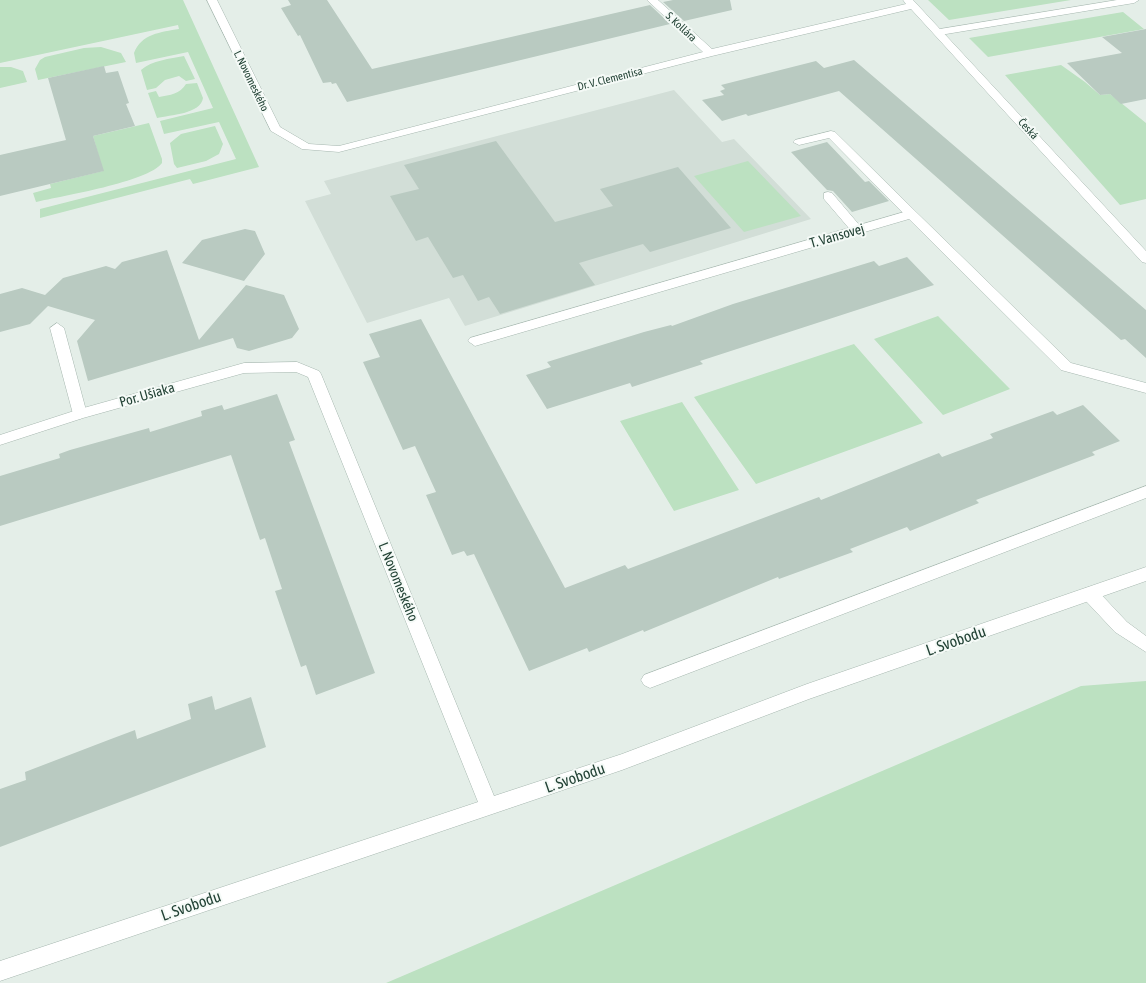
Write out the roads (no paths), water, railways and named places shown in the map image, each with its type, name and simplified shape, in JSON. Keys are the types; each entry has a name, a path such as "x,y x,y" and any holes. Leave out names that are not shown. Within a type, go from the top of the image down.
{"street":[{"name":"L. Novomeského","path":"212,0 275,129 306,148"},
{"name":"S. Kollára","path":"652,0 710,53"},
{"path":"940,32 1134,0"},
{"name":"Dr. V. Clementisa","path":"306,148 339,149 911,2"},
{"name":"Česká","path":"911,2 1146,258"},
{"path":"799,142 831,134 1066,368 1146,388"},
{"path":"828,196 857,230"},
{"name":"T. Vansovej","path":"475,341 911,214"},
{"path":"57,328 80,414"},
{"name":"L. Novomeského","path":"297,367 314,374 489,807"},
{"name":"Por. Ušiaka","path":"0,440 80,414 244,368 297,367"},
{"path":"650,680 1146,492"},
{"name":"L. Svobodu","path":"0,971 622,762 807,692 1146,574"},
{"path":"1090,594 1121,627 1146,645"}]}
